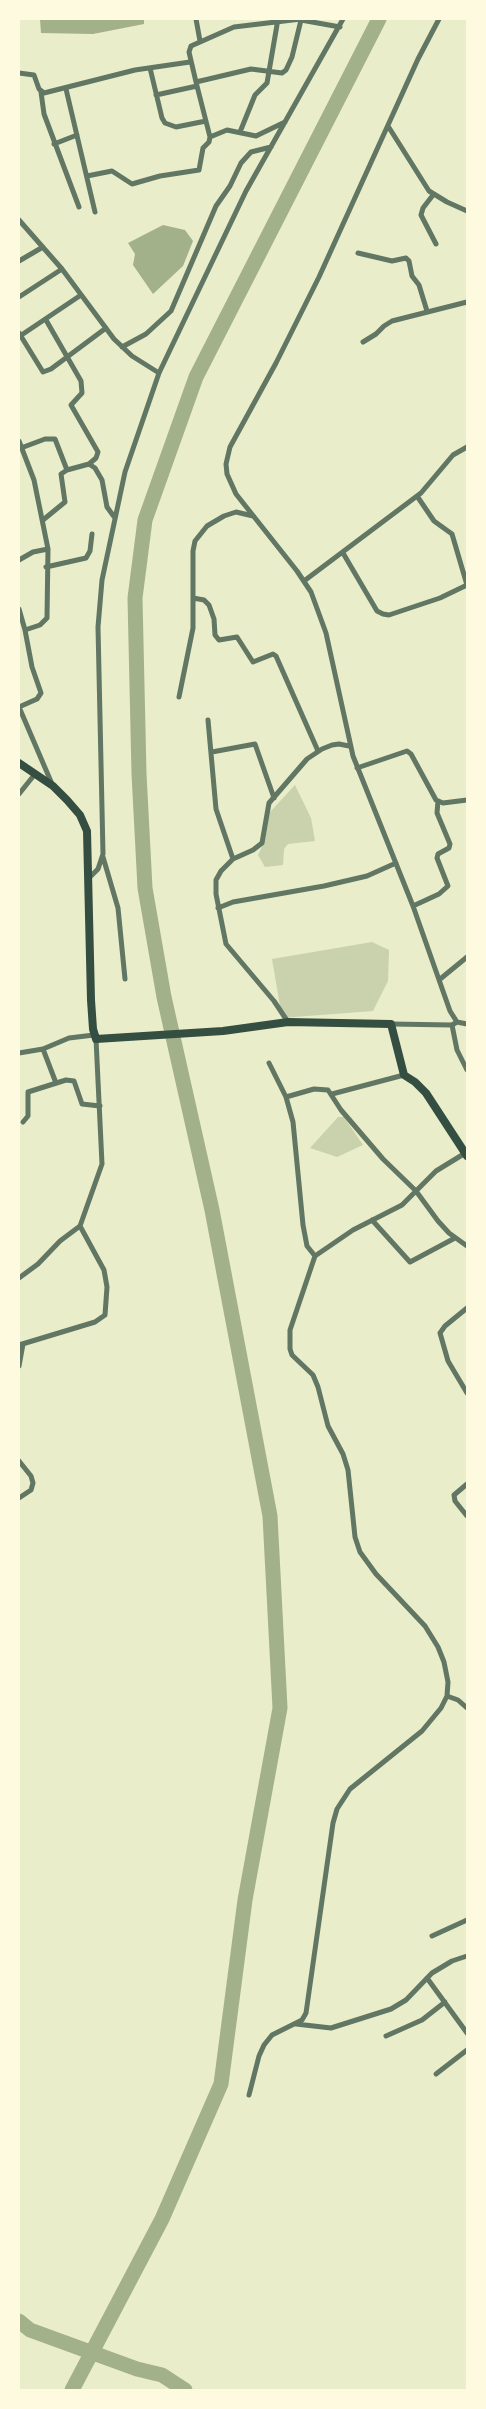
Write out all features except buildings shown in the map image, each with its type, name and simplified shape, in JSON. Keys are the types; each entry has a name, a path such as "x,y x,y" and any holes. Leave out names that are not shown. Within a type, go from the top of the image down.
{"main road":[{"path":"19,762 53,786 85,823 87,831 95,1037 223,1032 288,1022 391,1024 404,1075 415,1082 426,1093 467,1154"}],"street":[{"path":"196,19 200,41"},
{"path":"87,176 112,171 132,184 160,176 197,171 200,168 203,148 209,142 210,137 190,62 189,49 200,41 234,27 278,20 301,19 340,27"},
{"path":"156,95 251,69 277,74 286,70 296,44 301,19"},
{"path":"125,979 118,908 102,854 98,626 102,580 125,472 159,373 246,191 343,19"},
{"path":"439,19 319,277 276,363 230,447 226,464 230,483 311,592 326,633 349,746 413,906 455,1024 457,1050 467,1070"},
{"path":"240,132 255,95 267,83 278,20"},
{"path":"41,92 52,92 150,68 190,62"},
{"path":"150,68 162,118 170,126 206,121"},
{"path":"19,73 34,75 41,92 44,114 54,144 79,207"},
{"path":"66,89 95,212"},
{"path":"210,137 227,130 256,136 285,122"},
{"path":"388,126 423,184 433,195 467,211"},
{"path":"54,144 77,135"},
{"path":"122,347 146,334 171,311 216,206 230,186 241,163 251,152 271,147"},
{"path":"433,195 423,208 421,215 436,244"},
{"path":"19,220 62,269 122,347 159,373"},
{"path":"19,261 43,247"},
{"path":"358,253 392,261 406,258 409,261 412,276 419,285 427,311"},
{"path":"19,297 62,269"},
{"path":"81,295 46,320 19,335 43,372 50,369 106,328"},
{"path":"363,342 376,334 386,324 427,311 467,302"},
{"path":"43,520 65,502 65,493 60,476 67,470 89,464 96,458 98,452 71,405 80,396 82,388 68,356 46,320"},
{"path":"21,448 45,439 55,439 67,470"},
{"path":"19,441 34,480 48,549 46,567 47,618 40,625 25,630"},
{"path":"304,581 417,496 432,482 453,454 467,447"},
{"path":"89,464 95,468 102,480 107,506 115,518"},
{"path":"343,553 377,611 383,614 389,615 431,601 467,585 452,534 434,521 417,496"},
{"path":"179,697 192,628 193,551 199,534 207,526 230,514 241,513 253,516"},
{"path":"46,567 86,558 90,551 92,534"},
{"path":"19,560 32,552 48,549"},
{"path":"193,598 204,600 209,605 214,619 215,635 219,640 237,637 254,662 273,654 276,656 318,751"},
{"path":"19,609 32,667 41,693 37,699 19,707 53,786"},
{"path":"208,720 216,809 232,859"},
{"path":"212,752 255,744 274,798"},
{"path":"288,1022 274,1000 226,944 218,908 216,880 220,871 232,859 253,850 262,843 266,813 274,798 307,759 318,751 339,744 349,746"},
{"path":"357,768 407,751 411,754 432,794 438,801 449,803 467,800"},
{"path":"19,794 35,774"},
{"path":"413,906 439,894 448,886 437,858 438,854 449,848 450,844 437,813 438,801"},
{"path":"88,879 98,869 102,854"},
{"path":"218,908 233,902 324,886 367,876 396,863"},
{"path":"439,980 467,957"},
{"path":"391,1024 467,1024"},
{"path":"19,1053 43,1049 68,1038 95,1037 102,1164 80,1226 60,1241 38,1264 19,1278"},
{"path":"43,1049 56,1083"},
{"path":"269,1063 286,1097 295,1130 306,1242 315,1256"},
{"path":"332,1094 404,1075"},
{"path":"23,1122 28,1116 28,1092 66,1080 74,1081 82,1104 100,1106"},
{"path":"286,1097 322,1088 332,1094 341,1110 383,1158 416,1190 438,1222 467,1246"},
{"path":"296,2024 306,2012 309,1999 330,1842 337,1809 350,1789 422,1731 441,1708 447,1696 448,1682 444,1662 438,1647 425,1626 365,1562 360,1552 355,1538 348,1470 343,1454 328,1426 318,1386 313,1375 297,1361 290,1349 290,1330 315,1256 352,1230 402,1205 436,1171 467,1154"},
{"path":"372,1220 410,1262 455,1238"},
{"path":"19,1366 21,1344 95,1322 105,1315 106,1282 98,1258 84,1237 80,1226"},
{"path":"467,1308 445,1326 440,1333 448,1361 467,1393"},
{"path":"19,1461 31,1476 33,1483 31,1490 19,1498"},
{"path":"467,1484 454,1495 455,1501 467,1516"},
{"path":"447,1696 458,1700 467,1708"},
{"path":"432,1936 467,1920"},
{"path":"249,2095 259,2056 264,2045 278,2031 296,2024 331,2028 391,2009 406,2000 428,1978 452,1961 467,1956"},
{"path":"428,1978 467,2033"},
{"path":"386,2036 422,2020 445,2002"},
{"path":"436,2074 467,2050"}],"shaded area":[{"path":"40,19 144,19 144,24 93,34 41,33"},
{"path":"163,225 185,230 193,241 183,266 153,294 133,265 135,254 128,243"},
{"path":"295,785 311,818 315,841 288,844 284,849 283,865 265,867 258,855 265,840 270,812"},
{"path":"372,942 389,950 388,981 373,1011 282,1018 272,959"},
{"path":"338,1117 344,1117 363,1145 337,1157 310,1148"}],"waterway":[{"path":"72,2390 162,2219 221,2084 245,1900 280,1708 270,1516 212,1210 164,997 145,888 139,774 135,598 145,520 196,377 379,19"},
{"path":"19,2321 30,2330 137,2369 162,2375 185,2390"}]}
